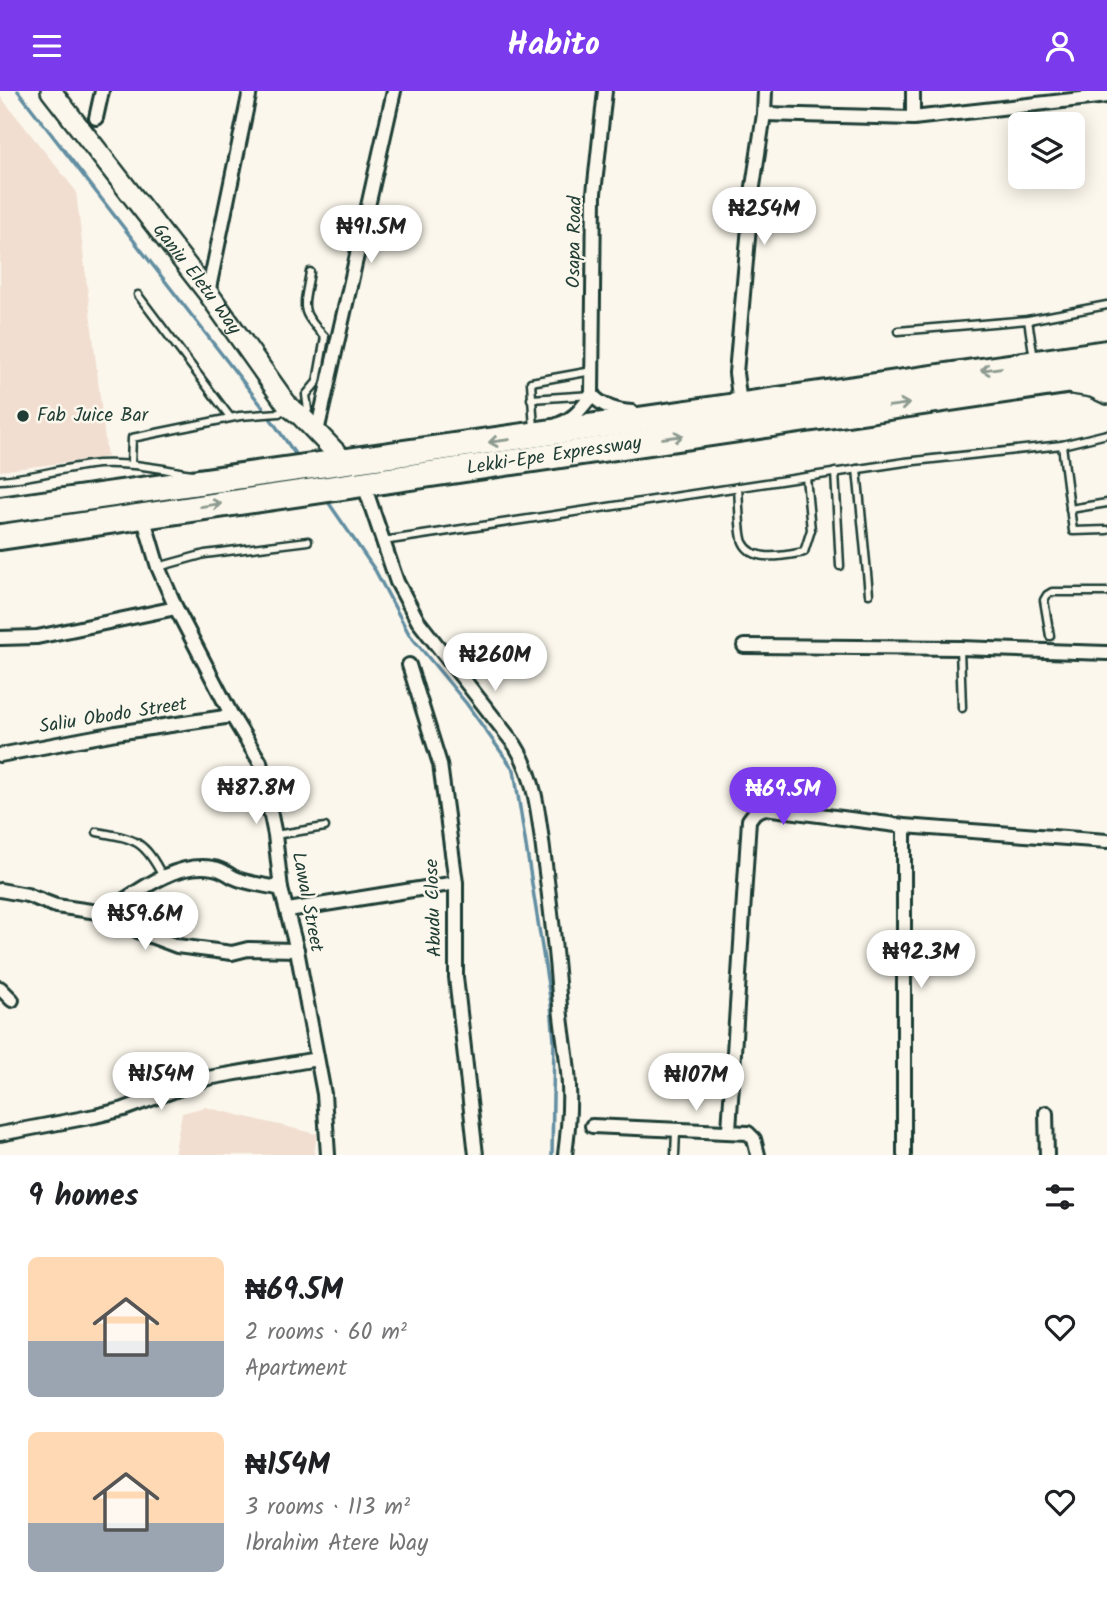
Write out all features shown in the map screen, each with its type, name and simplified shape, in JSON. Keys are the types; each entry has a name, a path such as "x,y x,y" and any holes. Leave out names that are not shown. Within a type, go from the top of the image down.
{"highway":[{"name":"Lekki-Epe Expressway","path":"0,537 143,516 291,482 347,473 1041,373 1107,353"},
{"name":"Lekki-Epe Expressway","path":"347,473 532,436 740,404 1041,373 1107,375"},
{"name":"Lekki-Epe Expressway","path":"0,510 230,479 291,482"},
{"path":"0,519 167,495 185,486"}],"street":[{"name":"Ganiu Eletu Way","path":"51,91 208,293 290,412 317,432 347,473"},
{"path":"96,118 102,91"},
{"path":"208,293 250,91"},
{"path":"317,432 394,91"},
{"name":"Osapa Road","path":"592,395 594,193 605,91"},
{"path":"740,404 736,373 752,193 765,91"},
{"path":"913,91 913,118"},
{"path":"764,114 913,118 1059,97 1107,96"},
{"path":"1041,373 1073,384 1092,387 1107,394"},
{"path":"532,436 567,422 592,395 604,405 618,411 667,414"},
{"path":"347,473 418,621 515,745 526,763 538,813 554,925 569,1084 569,1128 565,1155"},
{"name":"Lawal Street","path":"143,516 158,567 176,608 232,716 260,762 275,835 281,888 297,950 324,1094 328,1155"},
{"path":"0,639 37,637 176,608"},
{"path":"744,646 961,648 1107,653"},
{"name":"Abudu Close","path":"409,665 440,764 456,883 456,977 476,1155"},
{"name":"Saliu Obodo Street","path":"0,755 116,733 232,716"},
{"path":"729,1131 749,820 755,812 765,808 904,826 1107,841"},
{"path":"904,826 904,1155"},
{"path":"105,913 163,877 196,867 212,868 234,877 281,888"},
{"path":"288,910 456,883"},
{"path":"0,890 27,895 56,906 105,913 140,932 177,946 232,953 248,949 297,950"},
{"path":"0,988 12,1000"},
{"path":"0,1133 124,1109 208,1078 317,1059"},
{"path":"1046,1113 1047,1155"},
{"path":"592,1126 748,1133 754,1139 758,1155"}],"lane":[{"path":"131,464 132,438 240,416 308,410 306,395 317,382 324,337 309,322 304,310 310,272"},
{"path":"138,295 230,418"},
{"path":"898,331 1028,320 1107,305"},
{"path":"1028,320 1041,373"},
{"path":"532,436 531,382 592,371"},
{"path":"531,399 592,395"},
{"path":"381,541 857,469 1062,445 1107,434"},
{"path":"1062,445 1073,531 1107,530"},
{"path":"0,480 25,479 96,464 131,464 230,479"},
{"path":"857,469 869,594"},
{"path":"835,473 841,566"},
{"path":"738,487 743,542 753,553 778,557 804,552 811,530 806,477"},
{"path":"1070,509 1107,503"},
{"path":"158,567 205,554 308,541"},
{"path":"1050,636 1044,600 1047,595 1052,592 1107,592"},
{"path":"961,648 962,708"},
{"path":"275,835 325,827"},
{"path":"97,832 126,837 142,845 154,859 163,877"},
{"path":"675,1155 676,1129"}],"shaded area":[{"path":"0,96 76,191 107,457 0,471"},
{"path":"205,1107 317,1134 314,1155 174,1155 182,1113"}],"waterway":[{"path":"18,91 261,405 298,458"},
{"path":"326,499 375,570 409,634 466,703 514,770 551,1004 554,1041 552,1155"}],"place":[{"name":"Fab Juice Bar","path":"23,416"}]}
